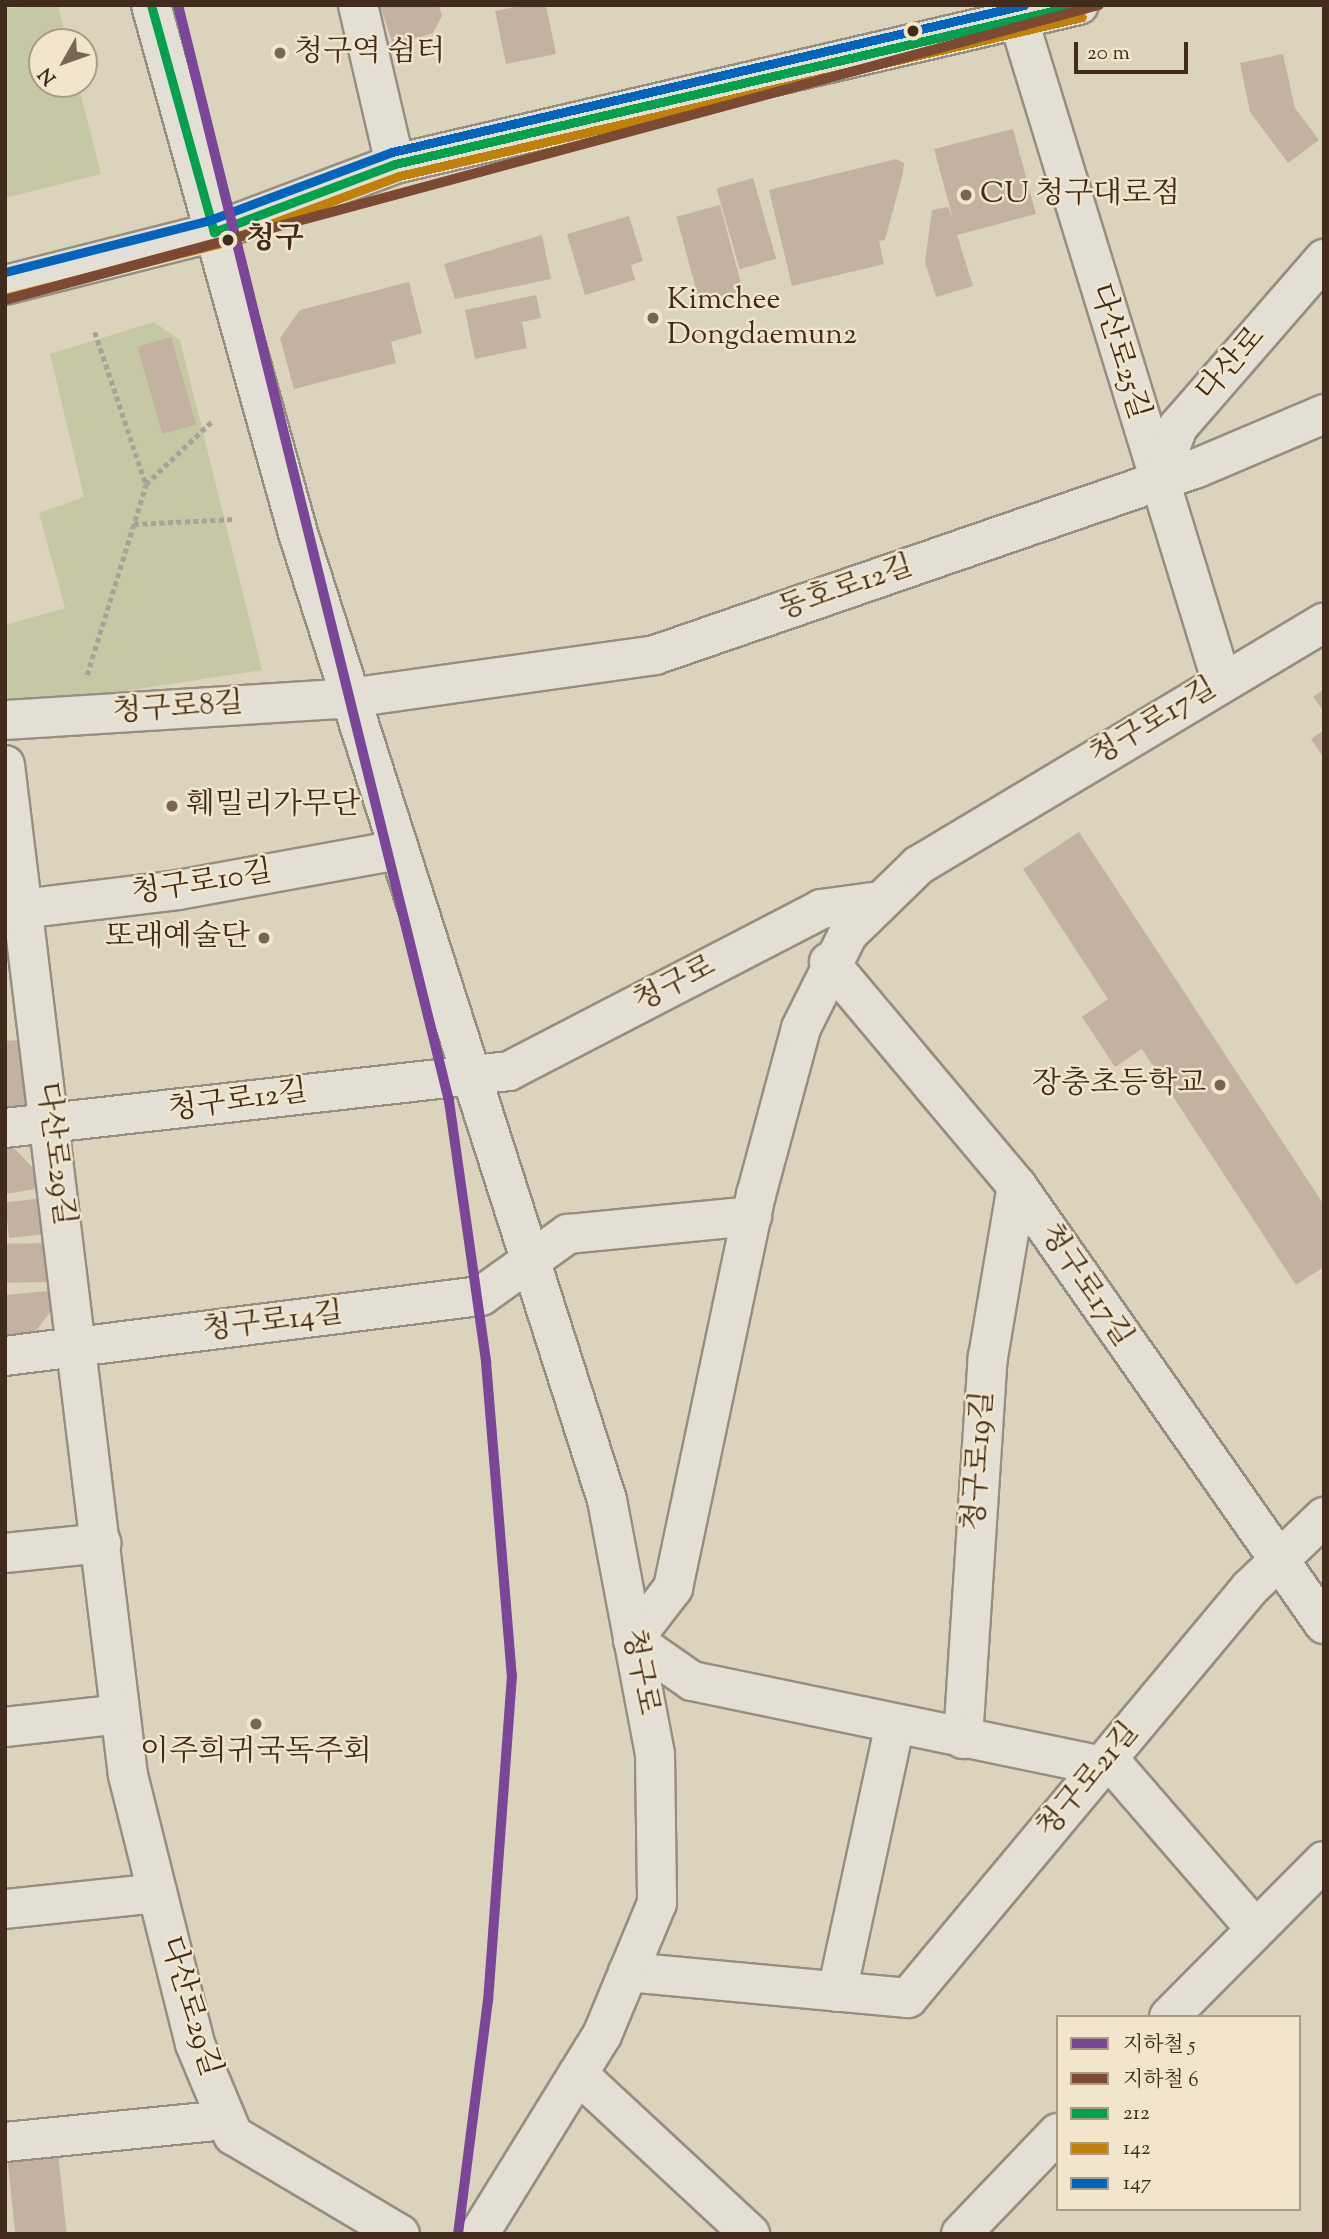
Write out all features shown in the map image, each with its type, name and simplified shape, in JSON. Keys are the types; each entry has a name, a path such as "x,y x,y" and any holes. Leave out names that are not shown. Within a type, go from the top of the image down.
{"street":[{"name":"청구로","path":"151,5 350,698 607,1500 655,1754 657,1903 628,1972 578,2074 479,2234"},
{"path":"358,5 395,164"},
{"path":"5,285 214,232 395,164 1079,5"},
{"name":"다산로25길","path":"1019,21 1157,482 1222,682"},
{"name":"다산로","path":"1157,482 1178,427 1324,259"},
{"name":"동호로12길","path":"350,698 654,655 1157,482 1324,414"},
{"name":"청구로17길","path":"633,1640 673,1588 752,1216 802,1028 829,962 881,901 919,864 1324,623"},
{"name":"청구로8길","path":"5,720 350,698"},
{"name":"다산로29길","path":"5,765 14,910 51,1127 128,1775 195,2043 233,2134 400,2234"},
{"name":"청구로10길","path":"14,910 178,890 398,850"},
{"name":"청구로","path":"472,1076 509,1071 821,909 881,901"},
{"name":"청구로17길","path":"829,962 1017,1186 1275,1563 1324,1624"},
{"name":"청구로12길","path":"5,1128 51,1127 472,1076"},
{"name":"청구로19길","path":"963,1739 988,1357 1017,1186"},
{"path":"533,1265 568,1234 752,1216"},
{"name":"청구로14길","path":"5,1356 481,1296 533,1265"},
{"name":"청구로21길","path":"628,1972 908,1998 1275,1563 1324,1517"},
{"path":"5,1553 101,1543"},
{"path":"633,1640 692,1681 1117,1769 1254,1927"},
{"path":"5,1727 120,1714"},
{"path":"837,1992 895,1724"},
{"path":"1171,2015 1254,1927 1324,1861"},
{"path":"5,1909 157,1893"},
{"path":"578,2074 750,2234"},
{"name":"다산로29길","path":"5,2142 226,2120"},
{"path":"961,2234 1056,2135"}],"path":[{"path":"95,331 146,484"},
{"path":"66,716 88,674 146,484 211,422"},
{"path":"134,524 234,519"}],"green space":[{"path":"58,5 64,28 28,28 28,98 82,98 101,174 5,198 5,8"},
{"path":"154,322 180,340 262,670 5,709 5,625 65,608 39,513 84,497 50,354"}],"building":[{"path":"380,5 439,5 442,16 433,33 393,45"},
{"path":"524,5 546,5 556,54 506,64 495,11"},
{"path":"1283,54 1295,108 1319,140 1288,163 1250,112 1240,63"},
{"path":"1013,129 1036,214 957,235 973,286 936,297 925,262 932,210 948,207 953,219 934,149"},
{"path":"896,159 904,163 903,173 885,240 879,241 884,264 792,286 769,190"},
{"path":"753,178 776,259 740,269 716,188"},
{"path":"720,205 743,291 700,303 677,217"},
{"path":"629,216 643,261 631,265 635,280 585,295 567,234"},
{"path":"542,235 551,279 455,299 444,264"},
{"path":"409,282 422,333 391,342 396,363 294,389 280,338 300,310"},
{"path":"536,295 541,318 522,322 527,348 475,359 465,310"},
{"path":"171,337 196,424 162,434 137,347"},
{"path":"1324,689 1324,712 1313,697"},
{"path":"1324,730 1324,758 1311,739"},
{"path":"1079,832 1324,1205 1324,1267 1296,1285 1142,1049 1115,1067 1082,1017 1108,999 1023,869"},
{"path":"20,1040 35,1110 5,1114 5,1041"},
{"path":"10,1144 34,1169 35,1189 5,1194 5,1145"},
{"path":"45,1198 49,1234 9,1238 5,1202"},
{"path":"48,1243 49,1282 6,1283 5,1244"},
{"path":"48,1291 51,1311 28,1341 5,1342 5,1295"},
{"path":"58,2152 67,2234 15,2234 7,2157"}],"metro line":[{"name":"5","path":"178,5 449,1101 486,1362 512,1675 488,2000 458,2234"},
{"name":"6","path":"5,300 1099,5"}],"transit line":[{"name":"212","path":"151,5 214,232 395,164 1078,5"},
{"name":"147","path":"5,272 210,220 392,152 1024,5"},
{"name":"142","path":"8,297 217,244 399,176 1082,17"}],"place":[{"name":"청구역 쉼터","path":"280,53"},
{"name":"CU 청구대로점","path":"966,195"},
{"name":"청구","path":"228,240"},
{"name":"Kimchee Dongdaemun2","path":"653,318"},
{"name":"훼밀리가무단","path":"172,806"},
{"name":"또래예술단","path":"264,938"},
{"name":"장충초등학교","path":"1220,1085"},
{"name":"이주희귀국독주회","path":"256,1724"}]}
